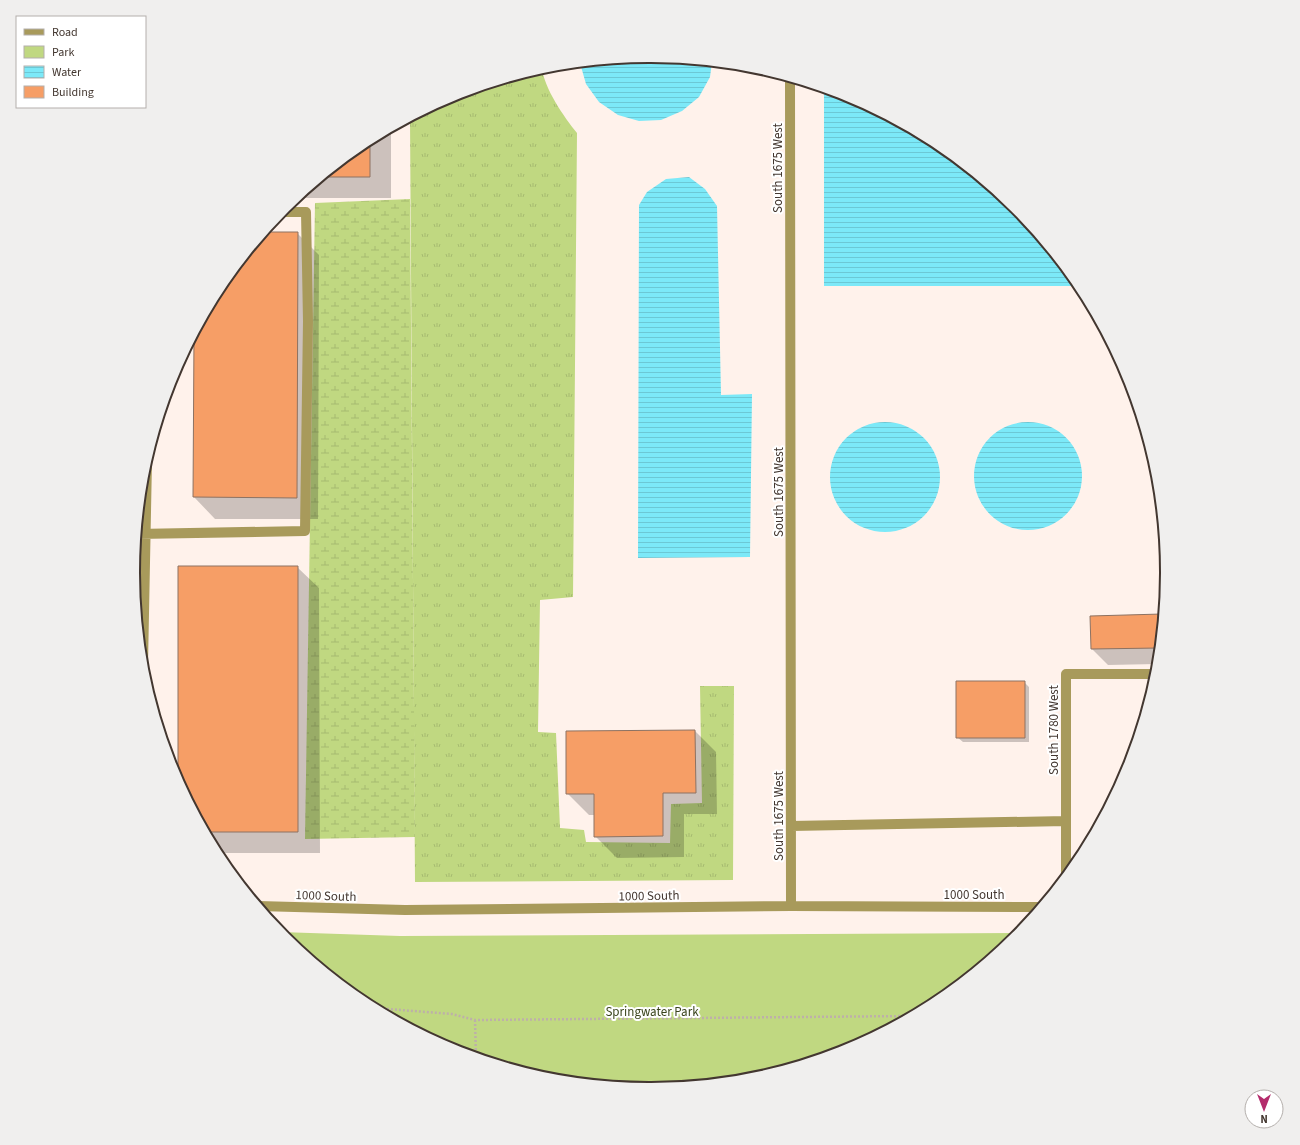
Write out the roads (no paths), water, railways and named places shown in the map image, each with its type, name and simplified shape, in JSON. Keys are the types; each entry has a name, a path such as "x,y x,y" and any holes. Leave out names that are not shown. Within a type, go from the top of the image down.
{"street":[{"name":"South 1675 West","path":"790,83 791,906"},
{"path":"142,534 305,531 308,321 306,212 290,212"},
{"path":"141,553 141,597"},
{"name":"South 1780 West","path":"1066,867 1066,674 1150,674"},
{"path":"791,826 1066,821"},
{"name":"1000 South","path":"265,906 405,910 791,906 1034,907"}],"water":[{"path":"650,63 711,67 710,77 699,97 682,111 661,120 639,121 618,115 599,102 586,84 581,67"},
{"path":"824,94 845,102 905,131 960,168 986,189 1010,212 1054,262 1072,286 824,286"},
{"path":"689,177 705,189 717,206 721,395 752,394 750,557 638,558 639,205 647,192 666,179"},
{"path":"885,422 906,426 924,438 936,456 940,477 936,498 924,516 906,528 885,532 864,528 846,516 834,498 830,477 834,456 846,438 864,426"},
{"path":"1028,422 1049,426 1066,438 1078,455 1082,476 1078,497 1066,514 1049,526 1028,530 1007,526 990,514 978,497 974,476 978,455 990,438 1007,426"}],"park label":[{"name":"Springwater Park","path":"652,1011"}]}
